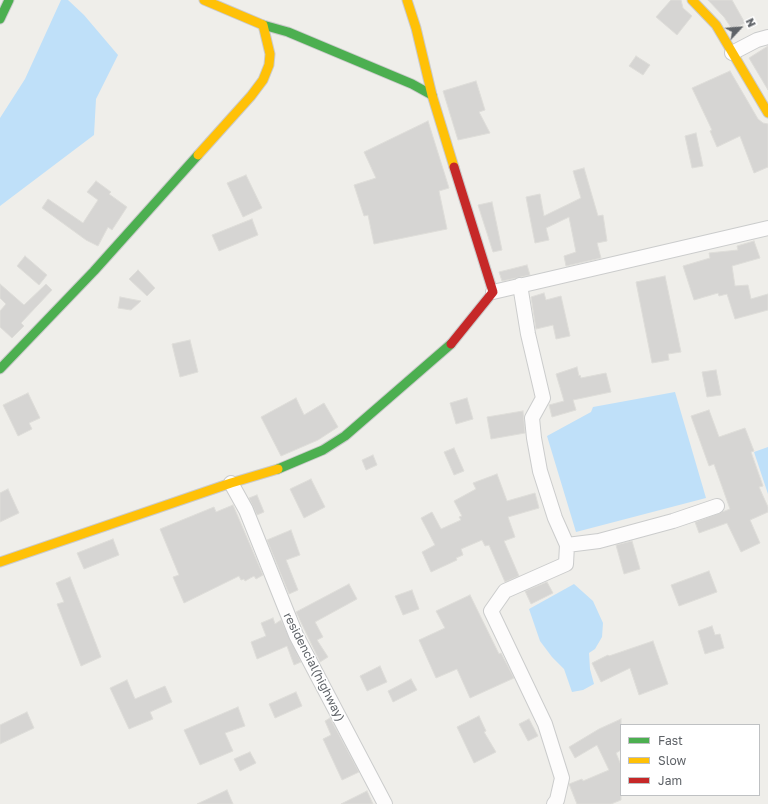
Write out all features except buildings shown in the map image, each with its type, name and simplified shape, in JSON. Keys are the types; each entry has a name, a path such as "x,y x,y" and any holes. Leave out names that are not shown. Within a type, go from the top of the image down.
{"main road":[{"path":"0,19 9,0"},
{"path":"204,0 263,25 288,32 412,84 432,95"},
{"path":"0,562 231,483 282,468 323,450 345,436 456,340 493,292 432,95 416,28 407,0"},
{"path":"692,0 716,25 768,113"},
{"path":"0,369 94,271 251,96 263,80 269,65 270,54 263,25"}],"street":[{"path":"732,53 757,40 768,37"},
{"path":"493,292 768,228"},
{"path":"520,285 543,398 532,418 534,438 540,471 555,518 567,545 566,564 505,591 491,611 545,724 562,778 557,800 554,804"},
{"name":"residencial(highway)","path":"231,483 246,510 296,635 385,804"},
{"path":"567,545 614,537 673,521 717,506"}],"water":[{"path":"61,0 68,0 84,15 118,55 96,99 94,135 0,206 0,118 25,79"},
{"path":"675,392 706,498 576,532 547,436 591,412 593,407"},
{"path":"768,447 768,494 754,452"},
{"path":"574,584 593,601 603,623 602,637 595,649 589,653 590,669 594,684 583,690 572,692 564,669 552,657 540,641 529,609"}],"traffic: fast":[{"path":"0,19 9,0"},
{"path":"263,25 288,32 412,84 432,95"},
{"path":"0,369 94,271 198,155"},
{"path":"278,469 323,450 345,436 451,344"}],"traffic: slow":[{"path":"198,155 251,96 263,80 269,65 270,54 263,25 204,0"},
{"path":"407,0 416,28 432,95 454,167"},
{"path":"692,0 716,25 768,113"},
{"path":"0,562 231,483 278,469"}],"traffic: jam":[{"path":"451,344 493,292 454,167"}]}
